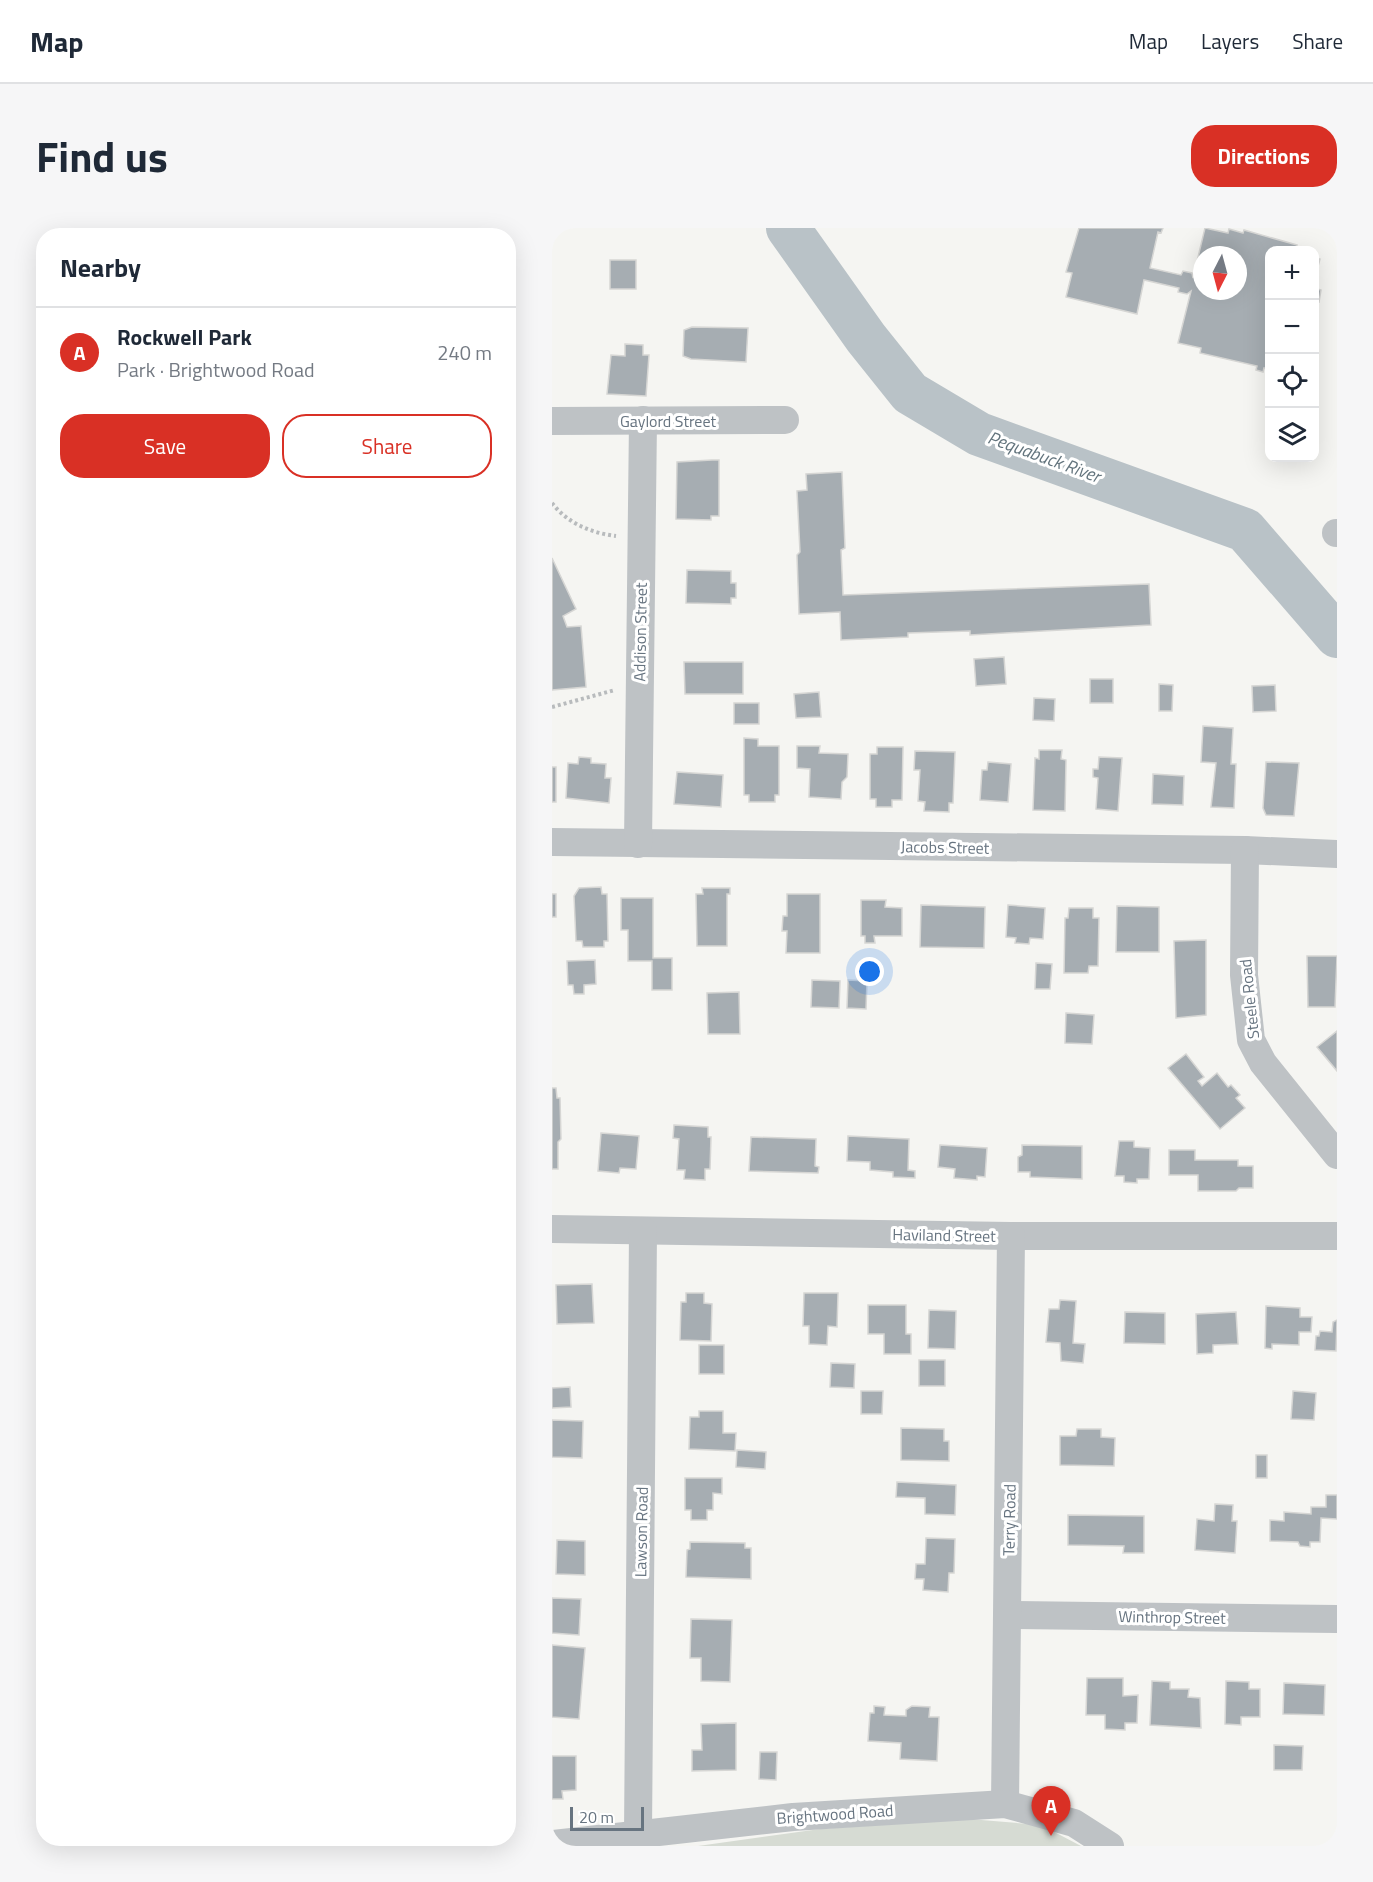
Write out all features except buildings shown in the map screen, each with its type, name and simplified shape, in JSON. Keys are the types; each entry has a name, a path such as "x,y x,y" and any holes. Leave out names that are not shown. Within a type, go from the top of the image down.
{"street":[{"name":"Addison Street","path":"638,844 644,420"},
{"name":"Gaylord Street","path":"552,421 785,420"},
{"name":"Jacobs Street","path":"552,842 1245,850 1337,854"},
{"name":"Steele Road","path":"1245,850 1244,975 1251,1040 1263,1063 1337,1155"},
{"name":"Haviland Street","path":"552,1229 1011,1236 1337,1236"},
{"name":"Lawson Road","path":"638,1833 644,1231"},
{"name":"Terry Road","path":"1005,1804 1011,1236"},
{"name":"Winthrop Street","path":"1008,1614 1337,1619"},
{"name":"Brightwood Road","path":"552,1844 804,1816 1005,1804 1074,1823 1110,1846"}],"path":[{"path":"552,503 567,519 594,532 619,537"},
{"path":"552,707 618,689"}],"shaded area":[{"path":"969,1819 1041,1825 1081,1846 698,1846 820,1829"}],"waterway":[{"name":"Pequabuck River","path":"788,228 866,338 910,393 979,434 1245,530 1337,636"}],"place":[{"name":"Rockwell Park","path":"1051,1836"}]}
